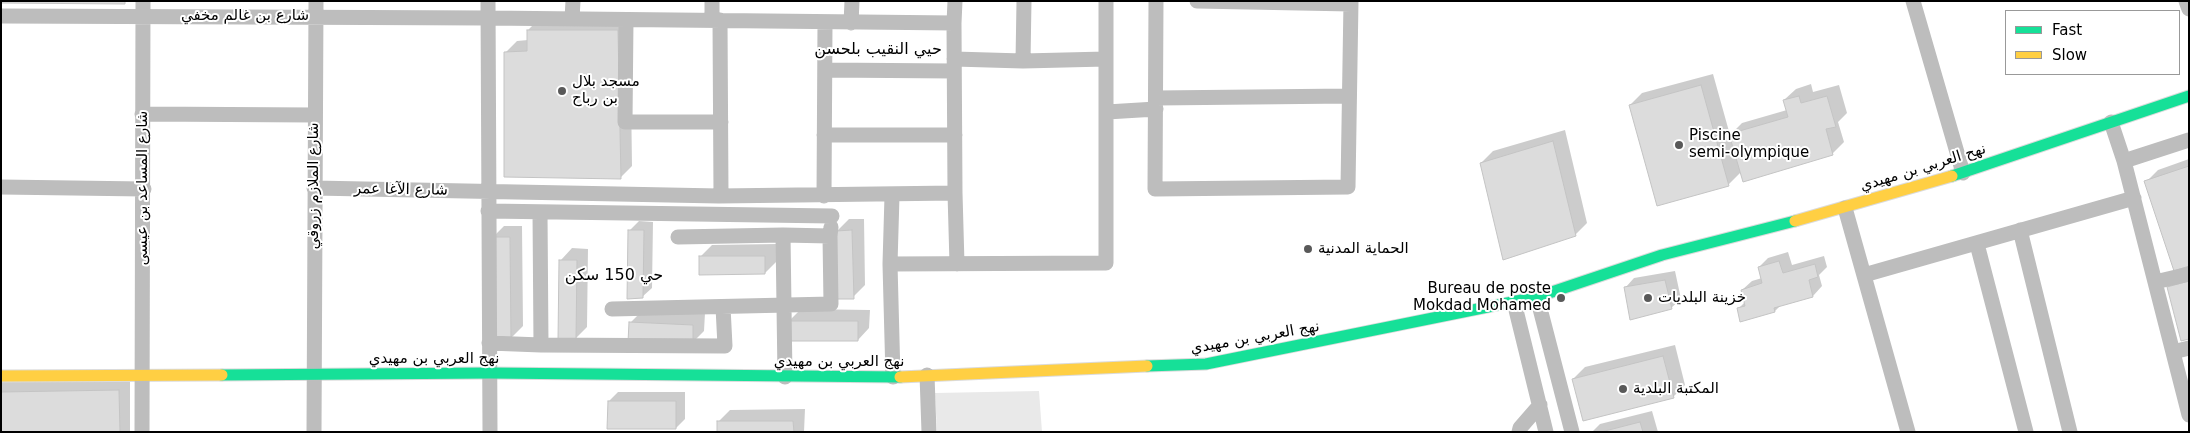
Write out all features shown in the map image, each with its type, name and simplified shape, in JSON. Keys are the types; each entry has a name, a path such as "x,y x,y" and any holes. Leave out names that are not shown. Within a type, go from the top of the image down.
{"main road":[{"name":"نهح العربي بن مهيدي","path":"1662,255 1845,208 1963,173 2189,96"},
{"name":"نهج العربي بن مهيدي","path":"1,376 313,372 893,377 1206,364 1537,297 1662,255"}],"street":[{"name":"شارع الملازم زروقي","path":"314,432 316,1"},
{"path":"488,1 490,432"},
{"path":"572,19 573,1"},
{"path":"712,1 716,20 721,122 721,196"},
{"path":"851,23 852,1"},
{"path":"955,1 957,264"},
{"path":"1022,62 1024,1"},
{"path":"890,264 1106,263 1106,1"},
{"path":"1156,1 1155,189 1348,187 1350,2 1197,1"},
{"path":"1913,1 1963,173"},
{"path":"2186,1 2189,9"},
{"name":"شارع بن غالم مخفي","path":"1,16 143,9 316,17 954,23"},
{"name":"شارع المساعد بن عيسى","path":"142,432 143,9"},
{"path":"626,20 625,122 721,122"},
{"path":"612,309 831,304 830,236 832,216 824,135 825,23"},
{"path":"825,70 1106,59"},
{"path":"1107,112 1156,104 1349,96"},
{"path":"142,114 315,115"},
{"path":"2111,122 2134,198 2189,415"},
{"path":"824,135 955,135"},
{"path":"2124,161 2189,140"},
{"path":"1,187 144,189"},
{"name":"شارع الآغا عمر","path":"314,188 721,196 955,194"},
{"path":"892,196 890,264 893,377"},
{"path":"1864,275 2134,198"},
{"path":"1845,208 1908,432"},
{"path":"488,212 832,216"},
{"path":"540,212 541,344"},
{"path":"2020,230 2070,432"},
{"path":"783,235 785,377"},
{"path":"678,237 830,236"},
{"path":"1977,244 2026,432"},
{"path":"2155,282 2189,274"},
{"path":"1537,297 1572,432"},
{"path":"1514,302 1546,432"},
{"path":"489,344 725,346 723,307"},
{"path":"2173,352 2189,348"},
{"path":"927,376 929,432"},
{"path":"1519,432 1520,428 1540,405"}],"shaded area":[{"path":"1039,391 1042,432 937,432 935,393"}],"building":[{"path":"1,1 125,1 125,4 1,3"},
{"name":"مسجد بلال بن رباح","path":"527,30 618,30 621,179 504,177 504,52 527,51"},
{"name":"Piscine semi-olympique","path":"1701,85 1729,186 1657,206 1629,105"},
{"path":"1799,96 1801,103 1827,96 1836,127 1826,129 1833,155 1743,182 1729,134 1788,117 1783,100"},
{"path":"1553,141 1576,236 1503,260 1480,163"},
{"path":"2189,166 2189,266 2174,271 2144,181"},
{"path":"628,230 644,230 643,298 627,299"},
{"path":"852,230 854,299 837,299 836,231"},
{"path":"491,237 510,237 511,339 492,339"},
{"path":"699,256 765,256 765,274 699,275"},
{"path":"559,260 577,260 576,341 558,340"},
{"path":"1779,261 1783,273 1815,264 1818,277 1809,280 1813,297 1774,308 1775,312 1740,322 1737,308 1745,306 1741,290 1762,283 1758,267"},
{"name":"خزينة البلديات","path":"1665,280 1672,309 1630,320 1624,287"},
{"path":"2189,281 2189,339 2181,341 2167,287"},
{"path":"788,321 858,321 858,341 788,341"},
{"path":"629,322 693,325 693,344 628,342"},
{"name":"المكتبة البلدية","path":"1663,356 1674,398 1583,421 1572,379"},
{"path":"119,390 120,432 1,432 1,392"},
{"path":"608,401 676,401 676,429 607,429"},
{"path":"717,421 793,421 794,432 717,432"},
{"path":"1640,422 1643,432 1601,432"}],"traffic: fast":[{"path":"1952,176 2189,96"},
{"path":"1147,366 1206,364 1537,297 1662,255 1795,221"},
{"path":"222,375 490,373 900,377"}],"traffic: slow":[{"path":"1795,221 1952,176"},
{"path":"900,377 1147,366"},
{"path":"1,376 222,375"}],"place":[{"name":"مسجد بلال بن رباح","path":"562,91"},
{"name":"Piscine semi-olympique","path":"1679,145"},
{"name":"الحماية المدنية","path":"1308,249"},
{"name":"Bureau de poste Mokdad Mohamed","path":"1561,298"},
{"name":"خزينة البلديات","path":"1648,298"},
{"name":"المكتبة البلدية","path":"1623,389"}],"district":[{"name":"حيي النقيب بلحسن","path":"878,50"},
{"name":"حي 150 سكن","path":"614,276"}]}
